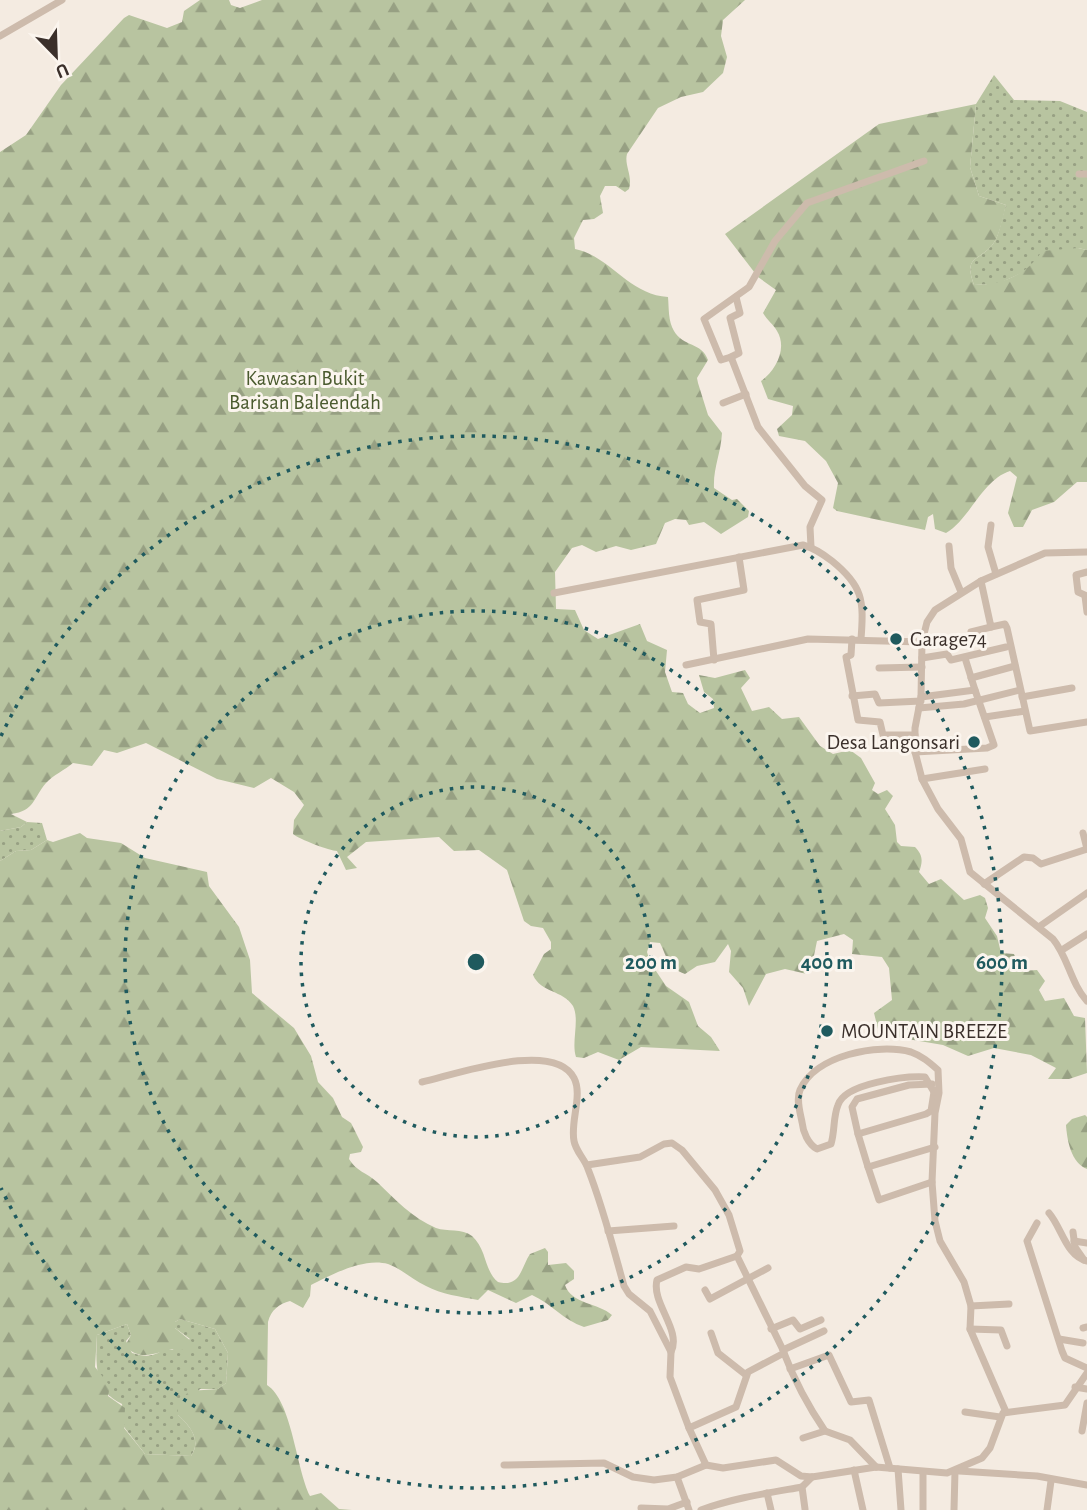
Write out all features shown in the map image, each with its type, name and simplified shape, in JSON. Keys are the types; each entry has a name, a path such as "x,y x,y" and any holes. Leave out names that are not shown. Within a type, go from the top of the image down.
{"street":[{"path":"0,36 46,4 62,0"},
{"path":"736,297 740,313 730,318 739,353 720,360 704,319 749,287 775,241 807,203 924,162"},
{"path":"731,357 758,427 805,486 822,500 810,527 811,547"},
{"path":"723,404 746,394"},
{"path":"992,525 988,547 996,574"},
{"path":"949,546 951,568 961,592"},
{"path":"554,593 788,547 811,547 840,568 859,590 863,612 861,639"},
{"path":"1086,998 1062,950 1040,926 984,884 967,867 961,839 938,809 922,779 915,752 915,735 920,702 922,642 930,616 961,592 981,581 1045,553 1087,552"},
{"path":"714,660 711,624 700,622 696,600 744,590 739,558"},
{"path":"1087,572 1076,575 1077,588 1086,596 1087,612"},
{"path":"981,581 990,627"},
{"path":"971,632 1006,625 1029,729 1033,732 1087,722"},
{"path":"686,665 808,639 922,642"},
{"path":"852,639 852,655 846,657 859,721 880,722 883,735 915,735"},
{"path":"922,658 946,653 951,660 1006,647"},
{"path":"915,752 993,747 965,658"},
{"path":"971,678 1016,666"},
{"path":"879,668 922,667"},
{"path":"852,696 876,694 879,703 920,702 953,705 1072,688"},
{"path":"920,702 975,690"},
{"path":"951,694 953,705"},
{"path":"985,717 1025,711"},
{"path":"922,779 985,769"},
{"path":"984,884 1024,857 1033,858 1041,864 1087,849 1083,833"},
{"path":"1040,926 1087,892"},
{"path":"1062,950 1087,934"},
{"path":"858,1134 929,1112 935,1090 938,1070 926,1059 904,1051 875,1049 844,1058 811,1074 798,1097 802,1126 812,1146 822,1148 831,1144 838,1104 851,1090 914,1076 925,1077 935,1090 932,1182 940,1241 964,1282 971,1306 970,1329 1003,1415 990,1448 982,1458 956,1471"},
{"path":"422,1082 502,1062 533,1060 560,1066 575,1079 574,1139 587,1165 624,1286 629,1294 650,1311 671,1352"},
{"path":"932,1182 879,1199 852,1107 857,1099 909,1085 935,1090"},
{"path":"587,1165 640,1157 664,1144 672,1143 682,1150 715,1190 729,1215 740,1251 737,1256 699,1269 686,1267 657,1280 656,1291 673,1342 670,1377 706,1465"},
{"path":"868,1167 935,1147"},
{"path":"1049,1213 1069,1250 1086,1260"},
{"path":"965,1412 1003,1415 1065,1405 1087,1370 1065,1359 1027,1241 1037,1223"},
{"path":"608,1231 674,1226"},
{"path":"1086,1260 1076,1250 1074,1237 1087,1243"},
{"path":"737,1256 799,1392 811,1405 825,1431"},
{"path":"705,1290 710,1299 768,1268"},
{"path":"971,1306 1009,1304"},
{"path":"771,1329 793,1320 800,1329 821,1320"},
{"path":"970,1329 1001,1330 1007,1346"},
{"path":"689,1428 736,1406 746,1375 824,1331"},
{"path":"711,1333 718,1353 746,1375"},
{"path":"1059,1339 1083,1342"},
{"path":"790,1369 828,1354 850,1401 869,1400 894,1468 901,1510"},
{"path":"1075,1387 1087,1389"},
{"path":"1082,1431 1087,1403"},
{"path":"803,1438 825,1431 850,1440 876,1467"},
{"path":"504,1465 604,1463 633,1477 654,1480 677,1477 706,1465 723,1468 776,1460 801,1476 813,1477 876,1467 923,1472 956,1471 1037,1476 1051,1481 1087,1485"},
{"path":"854,1469 863,1510"},
{"path":"954,1510 956,1471"},
{"path":"923,1472 923,1510"},
{"path":"641,1508 668,1509 688,1506 677,1477"},
{"path":"701,1510 724,1501 737,1502 767,1493 803,1487 813,1477"},
{"path":"1047,1510 1051,1481"},
{"path":"803,1487 805,1509"},
{"path":"767,1493 771,1510"}],"green space":[{"name":"Kawasan Bukit Barisan Baleendah","path":"200,0 229,0 231,5 240,8 262,0 745,0 723,20 721,36 727,57 723,73 703,92 681,97 658,108 627,154 629,189 625,192 616,186 605,186 600,196 603,213 594,219 583,220 574,238 575,249 599,259 642,290 668,297 674,331 682,340 705,354 708,360 697,378 698,383 708,415 722,433 714,488 732,500 737,499 749,511 748,517 721,534 704,522 689,525 686,520 675,519 665,523 656,544 631,550 616,546 596,552 582,545 572,548 555,572 556,609 575,610 584,630 598,639 640,624 647,641 667,650 665,672 672,692 683,693 688,704 700,713 714,708 713,699 704,692 699,675 715,678 745,670 750,678 741,688 752,711 769,707 782,719 799,717 820,746 833,754 850,750 861,758 875,783 872,790 878,794 887,790 893,796 885,809 895,825 897,842 901,846 915,847 918,850 922,859 919,872 929,884 941,879 964,900 980,895 985,898 988,908 985,918 997,936 1001,953 1014,954 1021,971 1037,970 1045,981 1039,990 1045,1001 1064,998 1074,1016 1085,1018 1087,1073 1069,1079 1048,1079 1056,1068 1031,1055 994,1048 968,1056 943,1045 884,1035 878,1029 874,1013 892,1000 889,968 882,957 852,954 853,940 844,934 817,941 811,970 807,974 785,969 766,974 749,1006 743,988 729,972 731,951 728,944 715,962 697,966 685,974 671,965 660,943 650,942 647,952 650,962 666,986 689,1002 698,1026 711,1037 720,1051 641,1047 619,1060 598,1052 584,1058 576,1057 576,1018 573,1006 564,997 541,985 533,975 544,954 551,949 551,942 543,928 531,926 524,921 507,870 479,850 454,851 439,837 366,842 347,857 357,868 346,870 337,851 293,834 294,820 304,805 294,792 271,778 254,788 217,779 146,743 117,753 104,750 92,766 73,763 49,780 29,807 11,814 27,822 21,827 0,831 0,152 26,135 61,85 124,18 129,15 167,28 182,22 184,11"},
{"path":"994,75 1014,100 1060,101 1087,112 1087,250 1078,248 997,284 974,285 971,264 993,244 1006,205 979,196 970,167 976,104"},
{"path":"976,104 970,167 979,196 1006,205 995,240 988,250 971,264 974,285 994,283 1012,277 1029,267 1042,251 1078,248 1087,250 1087,482 1077,482 1054,502 1032,510 1023,527 1014,527 1008,513 1017,477 1010,471 992,483 962,519 946,533 935,529 933,514 928,517 925,530 837,511 833,508 838,483 826,461 805,441 779,436 777,429 792,415 793,406 768,399 761,381 775,366 780,352 777,331 763,313 776,290 758,277 725,234 879,124"},
{"path":"27,822 42,823 47,840 31,850 16,851 0,861 0,831 21,827"},
{"path":"80,833 87,838 121,843 145,858 207,872 209,886 239,927 250,960 252,993 294,1028 311,1056 318,1082 333,1098 342,1117 351,1123 363,1147 361,1152 350,1154 352,1163 419,1219 436,1228 464,1232 472,1236 498,1282 506,1283 516,1279 530,1254 545,1248 548,1252 548,1265 566,1263 574,1271 574,1279 565,1285 568,1291 579,1300 612,1315 608,1320 584,1327 532,1295 516,1303 488,1290 478,1300 451,1295 426,1286 398,1269 379,1262 348,1268 311,1285 310,1296 303,1308 290,1301 273,1311 268,1322 267,1385 275,1393 288,1420 310,1496 321,1493 339,1509 352,1510 0,1510 0,861 16,851 31,850 47,840 53,842","holes":["180,1319 215,1329 228,1353 226,1383 218,1389 189,1391 177,1405 178,1415 195,1439 191,1456 145,1454 124,1428 125,1408 108,1396 110,1386 95,1367 97,1335 127,1324 131,1335 125,1346 133,1352 148,1355 192,1349 192,1342 175,1328 175,1322"]},
{"path":"1085,1115 1087,1169 1077,1162 1074,1156 1066,1125 1072,1119"},
{"path":"180,1319 215,1329 228,1353 226,1383 218,1389 200,1389 178,1415 195,1439 191,1456 145,1454 124,1427 122,1404 106,1391 101,1383 97,1365 97,1335 127,1324 131,1335 126,1341 132,1353 153,1355 164,1349 172,1350 190,1339 175,1328 175,1322"}],"place":[{"name":"Garage74","path":"896,639"},
{"name":"Desa Langonsari","path":"974,742"},
{"name":"MOUNTAIN BREEZE","path":"827,1031"}]}
